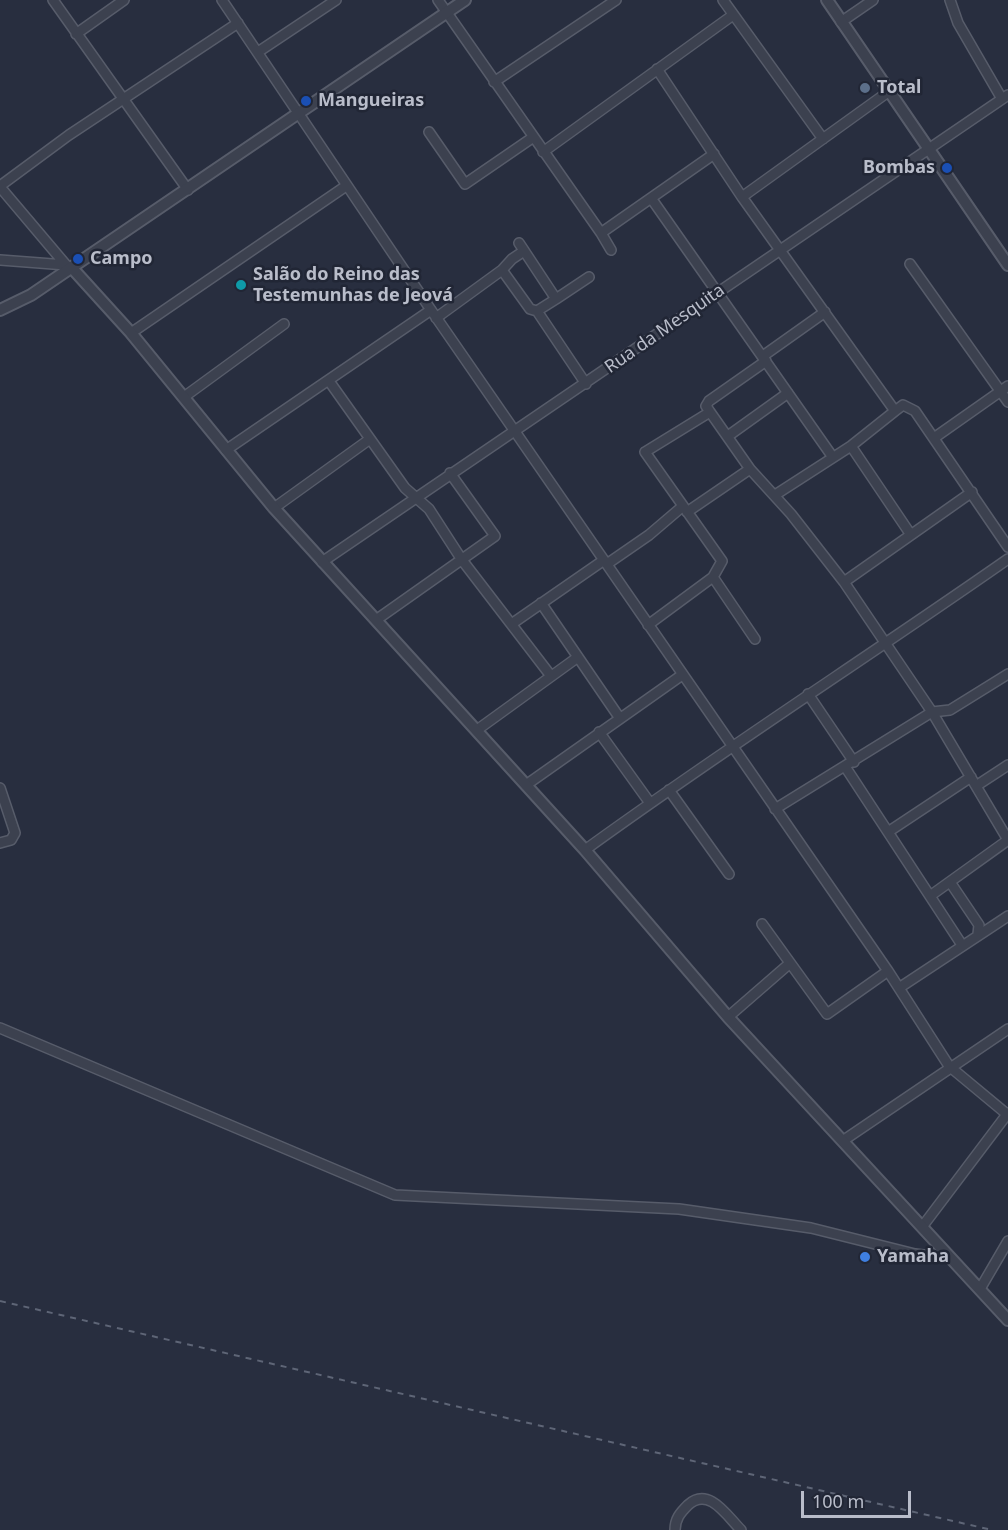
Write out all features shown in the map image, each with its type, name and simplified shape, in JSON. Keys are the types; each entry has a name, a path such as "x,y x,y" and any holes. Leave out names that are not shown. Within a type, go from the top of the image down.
{"street":[{"path":"53,0 188,190"},
{"path":"76,34 124,0"},
{"path":"222,0 346,186 730,746 899,987 949,1066 1008,1114 921,1227"},
{"path":"258,52 326,3 336,0"},
{"path":"438,0 611,250"},
{"path":"0,310 31,295 465,0"},
{"path":"494,82 616,0"},
{"path":"723,0 823,140"},
{"path":"827,0 1008,264"},
{"path":"841,22 873,0"},
{"path":"952,1 958,23 1005,97"},
{"path":"543,152 733,15"},
{"path":"238,23 69,135 0,187 69,267 131,333 274,508 322,562 585,850 728,1017 1008,1320"},
{"path":"657,69 742,197 895,411"},
{"path":"742,197 888,92"},
{"name":"Rua da Mesquita","path":"322,562 1005,97"},
{"path":"429,132 465,184 532,138"},
{"path":"601,233 714,154"},
{"path":"131,333 346,186"},
{"path":"651,198 832,456"},
{"path":"226,450 502,270 521,247 556,299"},
{"path":"0,260 69,267"},
{"path":"910,264 1004,389 1008,402"},
{"path":"502,270 530,309 537,311 586,384"},
{"path":"537,311 589,277"},
{"path":"825,312 710,400 706,406 750,469 775,495 844,582 932,712 1008,840 930,896"},
{"path":"184,397 284,324"},
{"path":"329,381 415,497 429,509 462,560 513,623 551,676"},
{"path":"934,438 1004,389"},
{"path":"728,436 788,393"},
{"path":"775,495 832,456 851,446 903,405 910,406 972,492 1008,547"},
{"path":"648,625 713,577 722,558 645,452 710,412"},
{"path":"274,508 370,439"},
{"path":"851,446 911,535"},
{"path":"513,623 540,603 650,535 685,509 750,469"},
{"path":"376,620 495,536 450,473"},
{"path":"844,582 972,492"},
{"path":"585,850 730,746 886,644 1008,559"},
{"path":"713,577 755,639"},
{"path":"540,603 619,717"},
{"path":"477,730 578,657"},
{"path":"526,785 619,717 682,675"},
{"path":"775,809 850,765 932,712 950,710 1005,676 1008,687"},
{"path":"808,694 888,832 962,945"},
{"path":"599,732 650,803"},
{"path":"888,832 1008,765"},
{"path":"0,788 15,832 10,840 0,843"},
{"path":"669,790 729,874"},
{"path":"950,882 979,926 978,934"},
{"path":"899,987 1008,916"},
{"path":"762,924 826,1014 888,971"},
{"path":"728,1017 789,964"},
{"path":"0,1028 394,1195 679,1209 811,1228 915,1254 950,1258"},
{"path":"844,1140 949,1066 1008,1029"},
{"path":"980,1289 1008,1241"},
{"path":"675,1530 676,1519 681,1512 693,1501 702,1498 714,1502 741,1530"}],"railway":[{"path":"0,1301 992,1530"}],"place":[{"name":"Total","path":"865,88"},
{"name":"Mangueiras","path":"306,101"},
{"name":"Bombas","path":"947,168"},
{"name":"Campo","path":"78,259"},
{"name":"Salão do Reino das Testemunhas de Jeová","path":"241,285"},
{"name":"Yamaha","path":"865,1257"}]}
